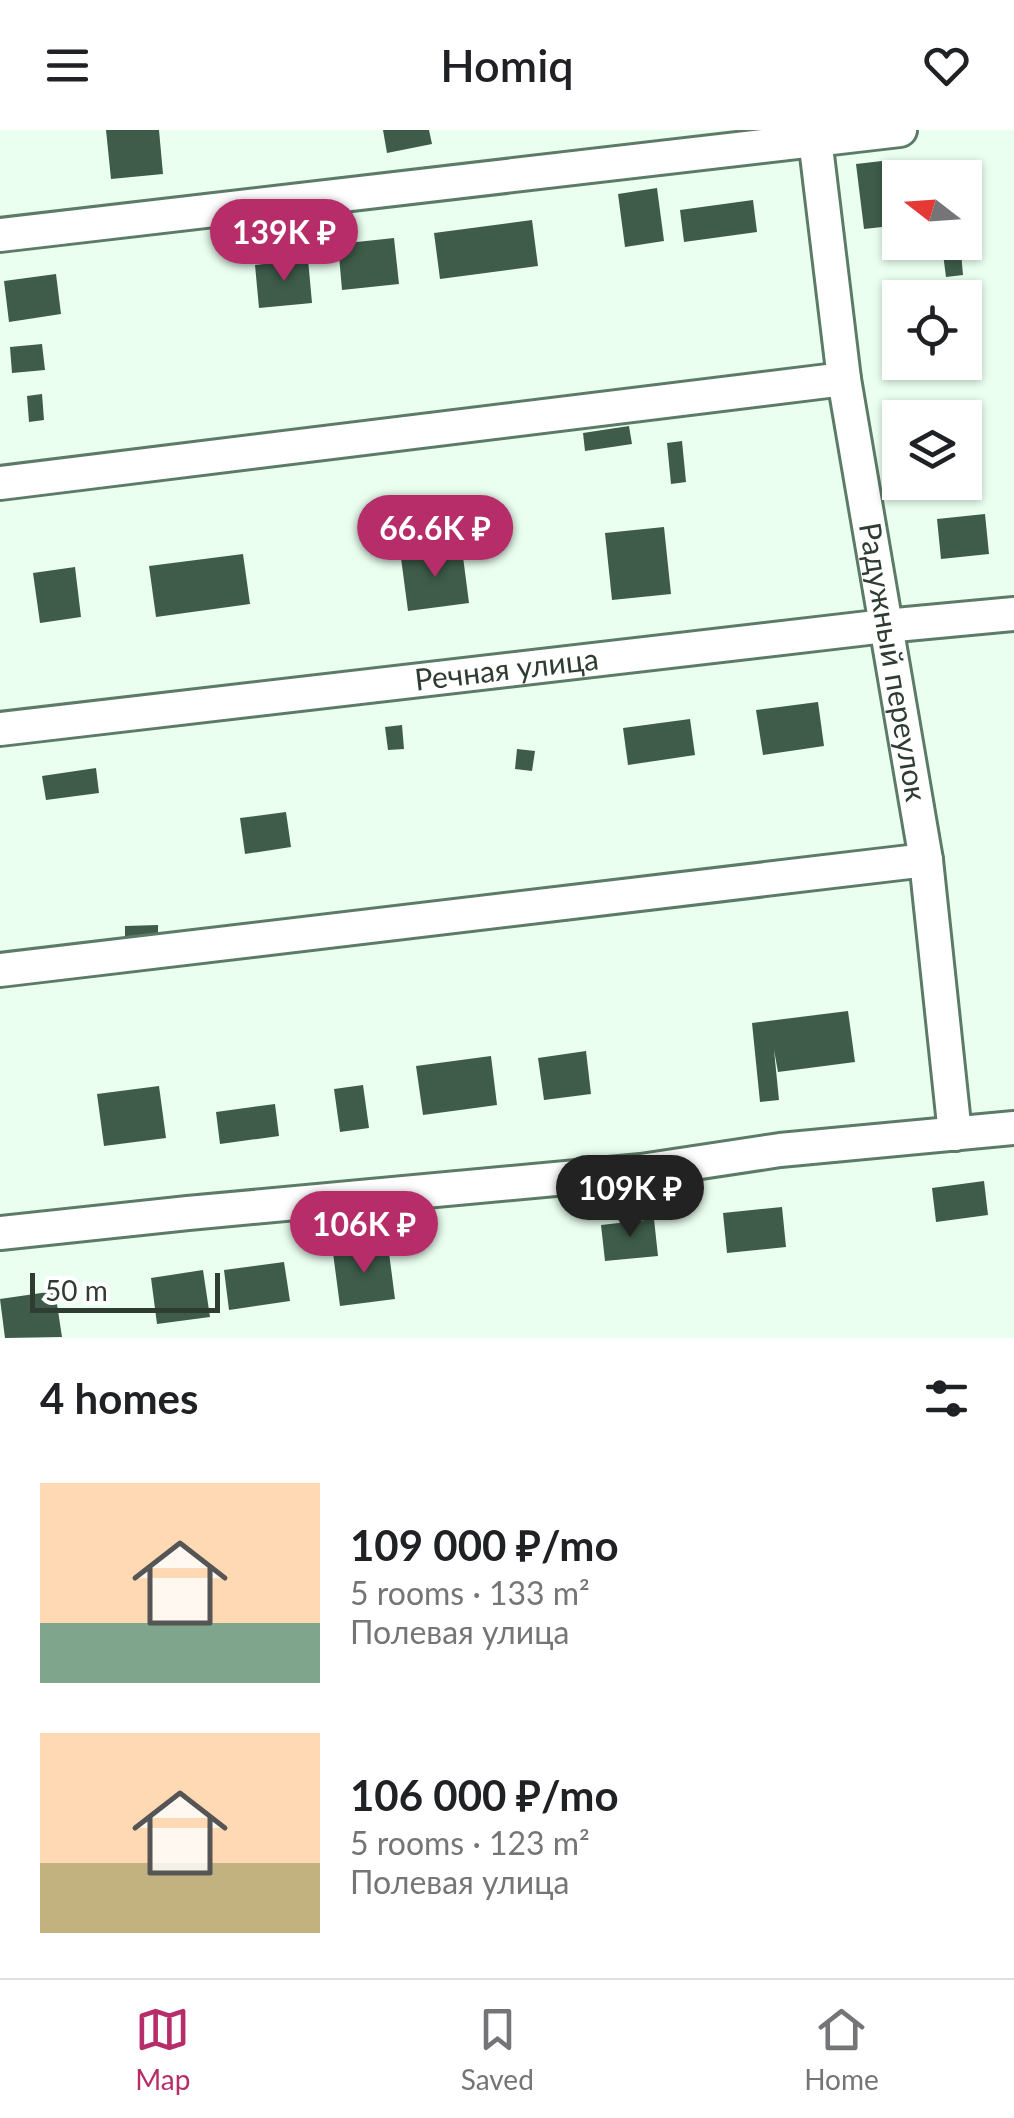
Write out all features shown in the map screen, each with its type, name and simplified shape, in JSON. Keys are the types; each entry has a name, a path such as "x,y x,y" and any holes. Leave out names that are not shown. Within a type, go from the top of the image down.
{"street":[{"path":"0,235 815,135 900,130"},
{"name":"Радужный переулок","path":"815,135 844,379 926,860 955,1134"},
{"path":"0,483 844,379"},
{"name":"Речная улица","path":"0,729 1014,614"},
{"path":"0,970 926,860"},
{"path":"0,1233 641,1172 780,1150 1014,1128"}],"building":[{"path":"106,130 159,130 163,174 111,179"},
{"path":"383,130 429,130 432,144 387,153"},
{"path":"882,161 882,227 864,229 856,164"},
{"path":"657,188 664,241 625,247 618,194"},
{"path":"753,200 757,232 684,242 680,210"},
{"path":"532,220 538,266 440,279 434,233"},
{"path":"394,238 399,284 342,290 338,244"},
{"path":"308,259 312,303 259,308 255,265"},
{"path":"944,260 962,260 963,275 946,277"},
{"path":"56,274 61,314 9,322 4,281"},
{"path":"42,344 45,370 12,373 10,347"},
{"path":"42,394 44,420 29,422 27,396"},
{"path":"629,426 632,444 585,451 583,433"},
{"path":"682,441 686,482 671,484 667,443"},
{"path":"985,514 989,554 941,559 937,519"},
{"path":"664,527 671,594 612,600 605,533"},
{"path":"462,549 469,603 408,611 401,558"},
{"path":"243,554 250,604 156,617 149,566"},
{"path":"75,567 81,617 40,623 33,573"},
{"path":"818,702 824,746 763,755 756,710"},
{"path":"690,719 695,755 628,765 623,728"},
{"path":"402,725 404,749 388,750 385,727"},
{"path":"517,749 535,751 532,771 515,769"},
{"path":"96,768 99,793 46,800 42,776"},
{"path":"286,812 291,847 245,854 240,818"},
{"path":"158,925 158,945 125,946 125,926"},
{"path":"848,1011 855,1062 778,1072 774,1050 779,1100 760,1102 752,1023"},
{"path":"586,1051 591,1094 544,1100 538,1058"},
{"path":"491,1056 497,1105 423,1115 416,1066"},
{"path":"363,1085 369,1128 340,1132 334,1089"},
{"path":"159,1086 166,1138 104,1146 97,1094"},
{"path":"275,1104 279,1136 220,1144 216,1112"},
{"path":"984,1181 988,1215 936,1222 932,1188"},
{"path":"782,1207 786,1247 727,1253 723,1213"},
{"path":"654,1219 658,1256 605,1261 601,1225"},
{"path":"388,1245 395,1299 340,1306 333,1253"},
{"path":"284,1262 290,1301 229,1310 224,1270"},
{"path":"203,1270 210,1317 157,1324 151,1278"},
{"path":"55,1291 62,1337 5,1338 0,1299"}]}
